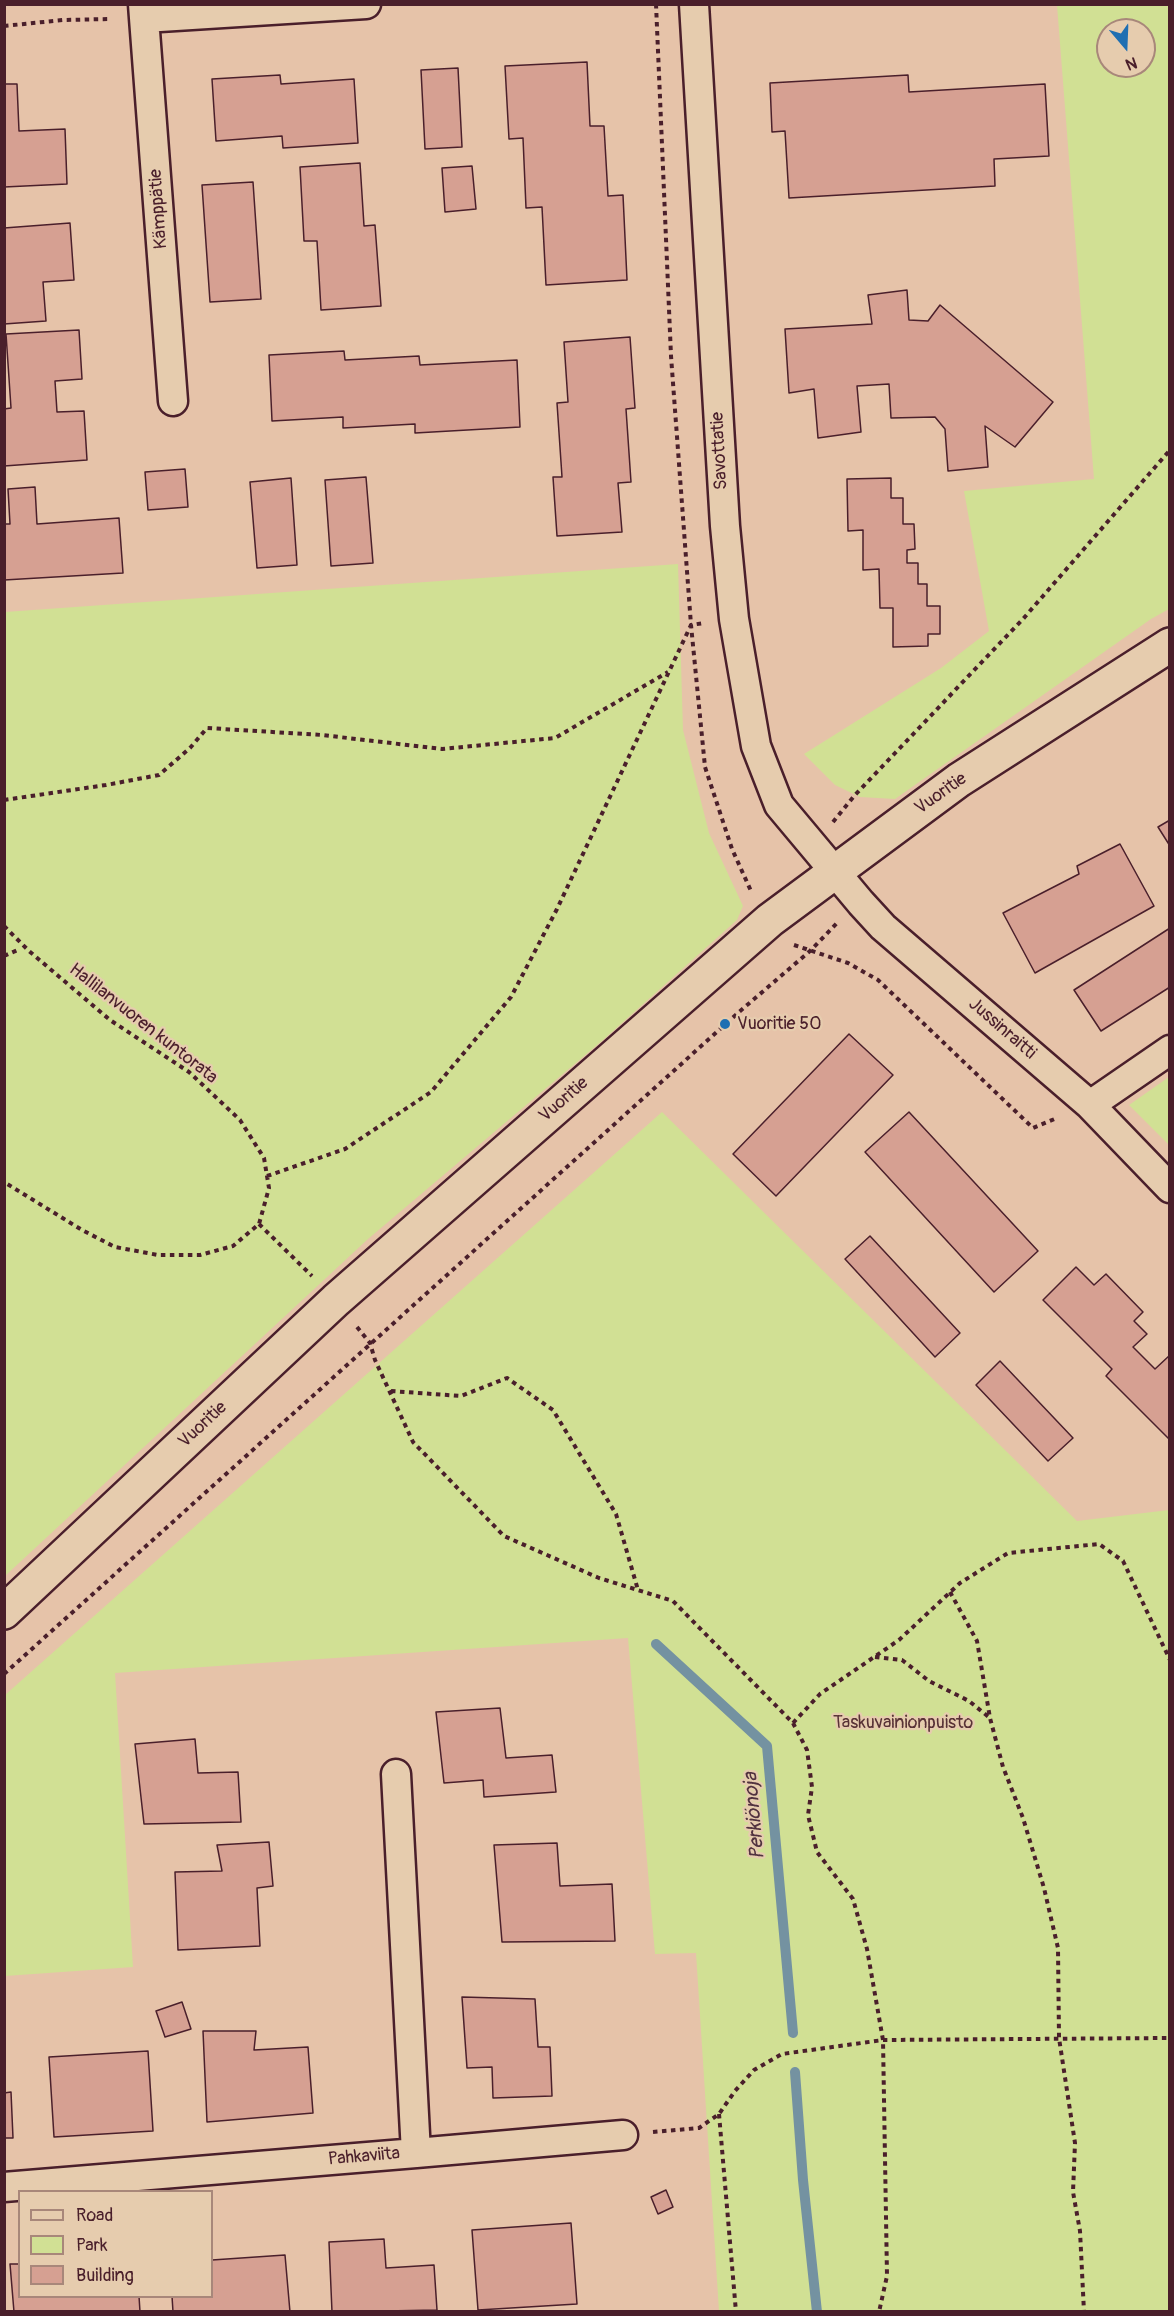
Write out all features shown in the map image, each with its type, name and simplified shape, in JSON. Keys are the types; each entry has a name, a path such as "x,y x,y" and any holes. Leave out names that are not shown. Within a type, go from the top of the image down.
{"street":[{"path":"143,11 366,4"},
{"name":"Savottatie","path":"694,4 725,526 734,619 756,746 780,805 834,871"},
{"name":"Kämppätie","path":"143,11 173,400"},
{"name":"Vuoritie","path":"4,1612 336,1300 770,920 959,780 1170,645"},
{"name":"Jussinraitti","path":"834,871 883,927 1090,1105 1170,1188"},
{"path":"1090,1105 1170,1050"},
{"name":"Pahkaviita","path":"4,2187 416,2153 396,1774"},
{"path":"416,2153 623,2135"}],"path":[{"path":"4,26 143,11"},
{"path":"813,846 855,795 1023,619 1170,450"},
{"path":"267,1176 345,1149 431,1092 511,997 557,909 691,625"},
{"path":"4,800 159,775 190,748 207,728 321,735 442,749 555,738 668,672"},
{"path":"4,1674 370,1343 810,951 836,923 861,903"},
{"name":"Hallilanvuoren kuntorata","path":"4,926 29,951 110,1020 189,1072 240,1120 264,1158 268,1188 259,1224"},
{"path":"5,955 20,949"},
{"path":"810,951 848,963 878,981 1033,1128 1090,1105"},
{"path":"4,1182 82,1230 115,1247 158,1256 200,1255 233,1246 259,1224 336,1300 370,1343 375,1360 413,1442 504,1536 599,1578 673,1602 793,1723 807,1750 812,1787 808,1815 817,1852 853,1899 867,1949 883,2040 887,2276 879,2312"},
{"path":"391,1391 461,1396 507,1378 553,1410 616,1514 638,1590"},
{"path":"793,1723 820,1694 900,1640 960,1583 1008,1553 1099,1544 1123,1561 1170,1660"},
{"path":"950,1592 976,1641 990,1718 1032,1848 1058,1948 1059,2038 1075,2143 1073,2192 1080,2231 1084,2312"},
{"path":"875,1657 902,1660 929,1681 969,1701 990,1718"},
{"path":"623,2135 699,2128 719,2114 754,2070 782,2055 883,2040 1170,2038"},
{"path":"719,2114 736,2312"}],"green space":[{"path":"1057,5 1169,5 1169,609 1151,619 895,799 860,797 835,785 804,754 941,668 989,631 964,491 1094,479"},
{"path":"678,564 683,730 709,833 743,906 737,920 603,1040 368,1239 5,1576 5,612"},
{"path":"1169,1077 1169,1145 1129,1105"},
{"name":"Taskuvainionpuisto","path":"662,1112 1077,1521 1169,1510 1169,2311 719,2311 696,1953 655,1954 628,1638 115,1673 133,1967 5,1976 5,1695"}],"building":[{"path":"587,62 590,126 604,126 608,196 623,195 627,280 546,285 542,207 526,208 523,138 509,139 505,66"},
{"path":"458,68 462,147 425,149 421,70"},
{"path":"280,75 281,84 354,79 358,143 283,148 282,136 216,141 212,79"},
{"path":"908,75 909,92 1045,84 1049,156 994,159 995,186 789,198 785,131 772,132 770,83"},
{"path":"4,84 17,84 19,131 65,129 67,184 4,187"},
{"path":"360,163 364,226 375,225 381,306 321,310 317,241 304,241 300,167"},
{"path":"472,166 476,209 445,212 442,168"},
{"path":"253,182 261,299 210,302 202,185"},
{"path":"70,223 74,280 43,282 46,321 4,324 4,228"},
{"path":"907,290 909,320 928,321 940,305 1053,402 1015,447 985,426 988,467 948,471 945,429 935,417 891,418 889,384 857,386 861,432 818,438 814,389 789,393 785,329 872,324 868,295"},
{"path":"79,330 82,379 55,381 57,412 84,411 87,460 4,466 4,409 11,408 6,334"},
{"path":"630,337 635,408 626,409 631,482 618,483 622,532 557,536 553,477 562,477 557,403 568,402 564,342"},
{"path":"344,351 345,360 419,356 420,365 517,360 520,427 415,433 415,424 343,428 343,417 272,421 269,355"},
{"path":"185,469 188,507 148,510 145,472"},
{"path":"366,477 373,563 331,566 325,480"},
{"path":"291,478 297,565 257,568 250,482"},
{"path":"891,478 891,498 903,498 903,524 914,524 915,549 907,550 907,563 918,563 918,584 927,584 927,606 940,606 940,634 928,634 928,646 893,647 893,608 880,608 879,569 863,570 863,530 848,531 847,479"},
{"path":"35,487 37,524 119,518 123,573 4,580 4,524 10,524 8,489"},
{"path":"1170,820 1170,846 1158,827"},
{"path":"1120,844 1154,906 1035,973 1003,913 1079,874 1077,866"},
{"path":"1170,928 1170,987 1101,1031 1074,990"},
{"path":"849,1034 893,1075 776,1196 733,1154"},
{"path":"909,1112 1038,1251 994,1292 865,1152"},
{"path":"870,1236 960,1333 935,1357 845,1259"},
{"path":"1076,1267 1094,1285 1106,1274 1143,1312 1134,1321 1147,1334 1133,1347 1155,1369 1170,1355 1170,1440 1106,1376 1112,1369 1043,1300"},
{"path":"1000,1361 1073,1438 1048,1461 976,1385"},
{"path":"500,1708 506,1758 552,1755 556,1792 484,1797 483,1780 444,1783 436,1712"},
{"path":"195,1739 198,1773 238,1772 241,1822 144,1824 135,1744"},
{"path":"269,1842 273,1886 257,1888 260,1946 178,1950 175,1872 222,1871 217,1845"},
{"path":"557,1843 560,1886 612,1884 615,1941 502,1942 494,1845"},
{"path":"462,1997 535,1999 538,2047 550,2047 552,2096 493,2098 492,2067 467,2068"},
{"path":"182,2002 191,2029 165,2037 156,2011"},
{"path":"203,2031 256,2031 254,2050 308,2047 313,2113 207,2122"},
{"path":"148,2051 153,2131 54,2137 49,2057"},
{"path":"11,2092 13,2138 4,2138 4,2093"},
{"path":"666,2190 673,2207 658,2214 651,2197"},
{"path":"571,2223 577,2304 478,2310 472,2230"},
{"path":"384,2239 386,2268 434,2265 437,2310 332,2312 329,2242"},
{"path":"285,2255 290,2312 173,2312 172,2298 213,2298 213,2260"},
{"path":"10,2264 18,2264 18,2298 139,2298 140,2312 14,2312"}],"waterway":[{"name":"Perkiönoja","path":"656,1644 767,1746 793,2033"},
{"name":"Perkiönoja","path":"795,2072 803,2180 817,2312"}],"place":[{"name":"Vuoritie 50","path":"725,1024"}]}
